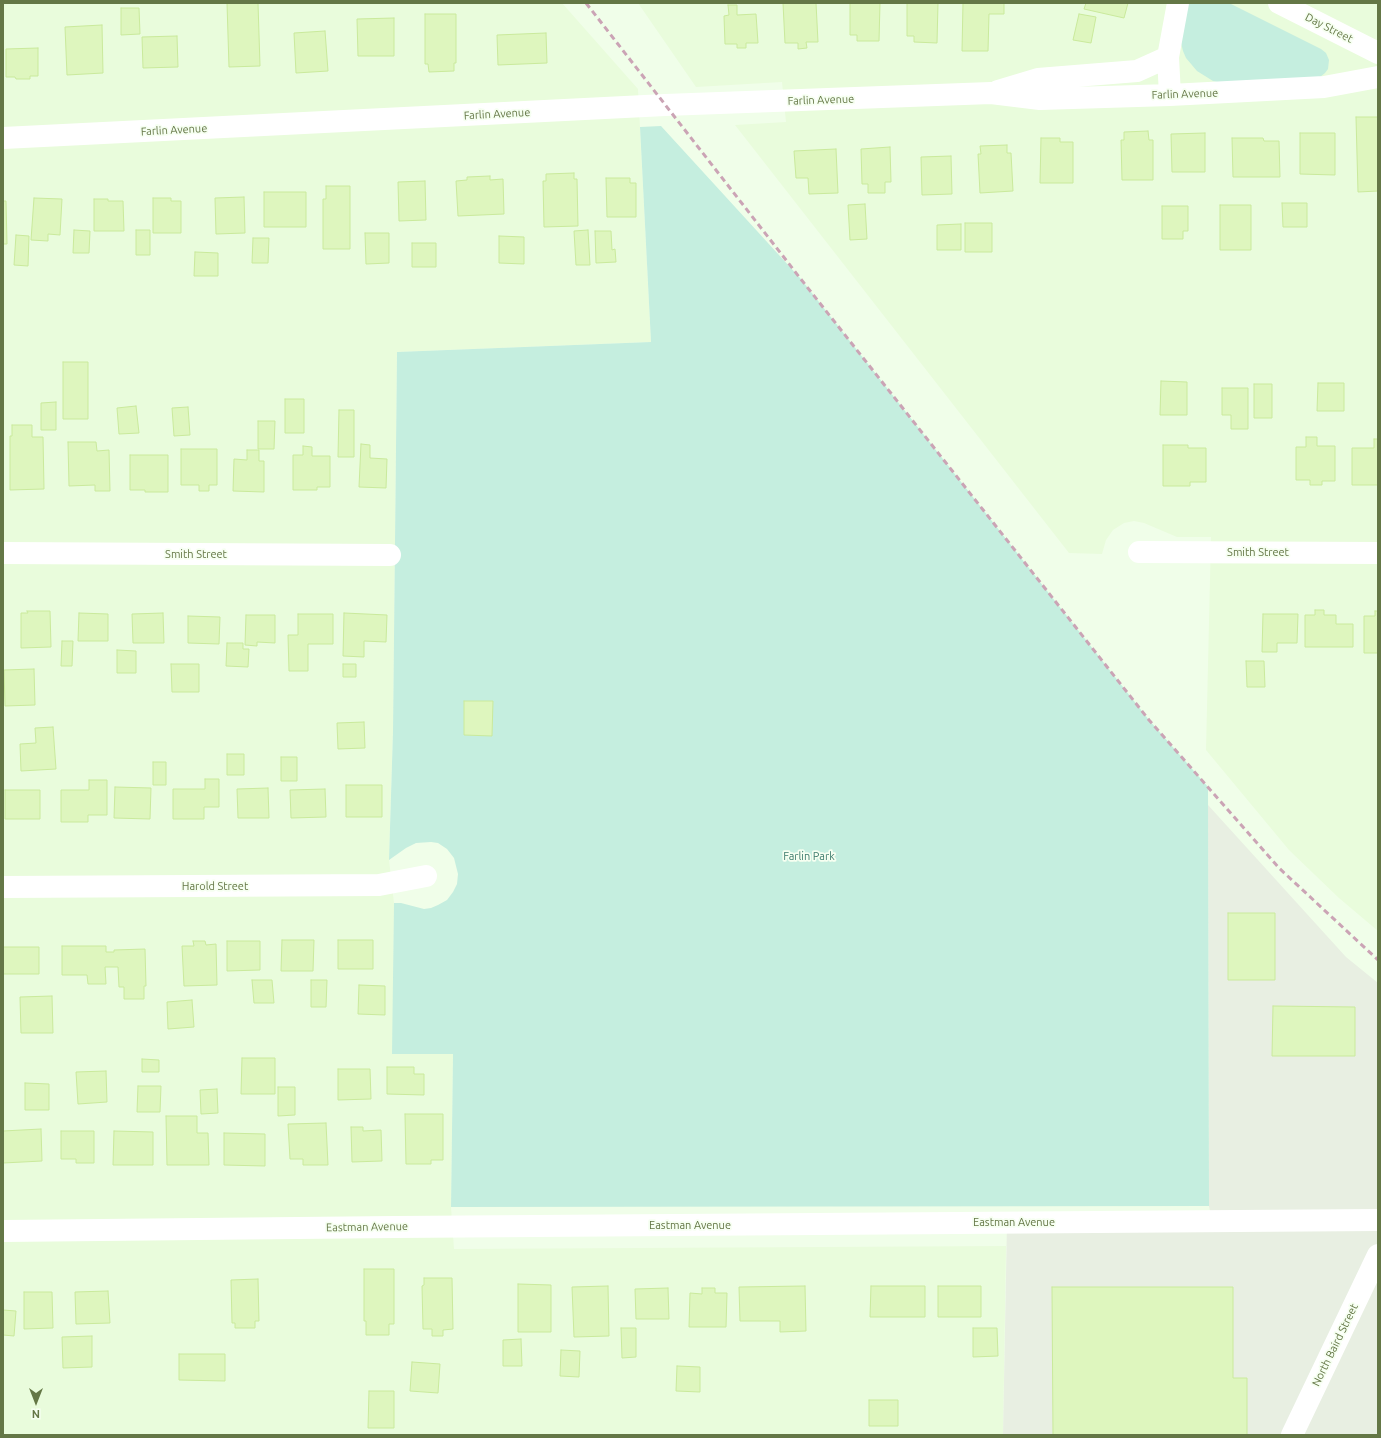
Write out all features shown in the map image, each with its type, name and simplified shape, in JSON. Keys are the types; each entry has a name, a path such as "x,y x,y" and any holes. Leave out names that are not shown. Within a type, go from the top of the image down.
{"street":[{"path":"1170,94 1168,57 1178,3"},
{"name":"Day Street","path":"1279,3 1378,53"},
{"name":"Farlin Avenue","path":"991,93 1038,79 1137,71 1168,57"},
{"name":"Farlin Avenue","path":"3,138 665,105 991,93 1040,99 1170,94 1324,87 1378,77"},
{"name":"Smith Street","path":"1139,552 1378,553"},
{"name":"Smith Street","path":"3,553 390,555"},
{"name":"Harold Street","path":"3,887 379,885 426,876"},
{"name":"Eastman Avenue","path":"3,1231 1378,1220"},
{"name":"North Baird Street","path":"1292,1435 1378,1255"}],"shaded area":[{"path":"3,3 562,3 638,89 651,342 397,352 393,731 389,860 394,903 393,1054 453,1054 451,1207 454,1249 1006,1246 1003,1435 3,1435"},
{"path":"638,3 1378,3 1378,931 1339,898 1289,850 1206,750 1211,537 1177,537 1144,523 1134,521 1124,523 1113,530 1106,540 1102,554 1069,553 735,125 786,122 782,82 696,87"},
{"path":"1208,805 1346,957 1378,983 1378,1435 1003,1435 1007,1223 1212,1221 1209,1206"}],"green space":[{"path":"1187,3 1229,3 1321,49 1326,53 1329,60 1328,69 1320,77 1221,83 1213,81 1197,71 1186,58 1183,51 1181,43"},
{"name":"Farlin Park","path":"661,126 800,278 1149,720 1208,787 1209,1206 451,1207 453,1054 392,1054 394,903 401,903 424,909 438,905 447,900 453,892 457,884 458,874 454,858 447,849 438,843 416,843 389,860 393,731 397,352 651,342 640,127"}],"building":[{"path":"227,3 258,3 260,66 229,67"},
{"path":"783,3 816,3 818,42 806,42 807,48 798,49 798,43 785,43"},
{"path":"850,3 880,3 879,41 857,41 857,35 850,35"},
{"path":"907,3 938,3 937,43 914,42 914,36 907,36"},
{"path":"963,3 1004,3 1004,14 989,14 988,51 962,51"},
{"path":"1086,3 1128,3 1124,18 1084,9"},
{"path":"728,5 737,5 737,15 756,14 758,43 746,43 746,48 737,48 737,44 725,44 724,16 729,15"},
{"path":"121,8 139,8 140,34 121,35"},
{"path":"425,14 456,14 456,63 454,63 454,71 429,72 428,64 425,64"},
{"path":"1079,14 1096,17 1091,43 1073,40"},
{"path":"394,18 394,56 358,56 357,19"},
{"path":"102,25 103,73 67,75 65,27"},
{"path":"325,31 328,71 296,73 294,33"},
{"path":"546,33 547,63 498,65 497,35"},
{"path":"177,36 178,67 143,68 142,37"},
{"path":"38,48 38,76 30,76 30,79 6,77 6,49"},
{"path":"1356,117 1378,117 1378,191 1358,192"},
{"path":"1148,131 1149,140 1153,140 1153,180 1122,180 1121,140 1124,140 1124,132"},
{"path":"1205,133 1205,172 1172,172 1171,134"},
{"path":"1300,133 1335,133 1335,175 1300,174"},
{"path":"1041,138 1060,138 1060,142 1073,142 1073,183 1040,183"},
{"path":"1232,138 1263,138 1264,141 1279,141 1280,177 1233,177"},
{"path":"1007,145 1007,153 1011,153 1013,191 980,193 978,154 981,154 980,146"},
{"path":"890,147 891,182 885,182 885,193 868,193 868,184 862,184 861,149"},
{"path":"836,149 838,193 809,194 808,178 796,178 794,151"},
{"path":"951,156 952,194 922,195 921,157"},
{"path":"574,173 574,179 577,179 578,226 544,227 543,181 546,181 546,174"},
{"path":"490,176 490,180 503,179 504,214 458,216 456,181 467,180 467,177"},
{"path":"606,178 630,178 630,183 636,183 636,217 607,217"},
{"path":"425,181 426,220 399,221 398,182"},
{"path":"326,186 350,186 350,249 323,249 323,199 326,199"},
{"path":"264,192 306,192 306,227 264,227"},
{"path":"244,197 245,233 216,234 215,198"},
{"path":"34,198 62,199 60,235 48,234 48,241 31,240"},
{"path":"153,198 171,198 171,201 181,201 181,233 153,233"},
{"path":"94,199 123,201 124,231 94,231"},
{"path":"3,201 6,201 7,244 3,244"},
{"path":"1282,203 1307,203 1307,227 1283,227"},
{"path":"865,204 867,239 850,240 848,205"},
{"path":"1220,205 1251,205 1251,250 1220,250"},
{"path":"1162,206 1188,206 1188,231 1183,231 1183,239 1162,239"},
{"path":"965,223 992,223 992,252 965,252"},
{"path":"961,224 961,250 937,250 937,225"},
{"path":"74,230 90,231 89,253 73,253"},
{"path":"136,230 150,230 150,255 136,255"},
{"path":"588,230 590,265 576,265 574,231"},
{"path":"595,231 611,231 612,250 615,249 616,262 596,263"},
{"path":"365,233 389,233 389,263 366,264"},
{"path":"16,235 29,236 28,266 14,265"},
{"path":"499,236 524,237 524,264 499,263"},
{"path":"253,238 269,238 268,263 252,263"},
{"path":"412,243 436,243 436,267 412,267"},
{"path":"195,252 218,253 218,276 194,276"},
{"path":"63,362 88,362 88,419 63,419"},
{"path":"1161,381 1187,382 1187,415 1160,415"},
{"path":"1318,383 1344,383 1344,411 1317,411"},
{"path":"1254,384 1272,384 1272,418 1254,418"},
{"path":"1222,388 1248,388 1248,429 1231,429 1231,415 1222,415"},
{"path":"285,399 304,399 304,433 285,433"},
{"path":"56,402 56,430 41,430 41,403"},
{"path":"136,406 139,433 119,434 117,408"},
{"path":"188,407 190,435 174,436 172,408"},
{"path":"339,410 354,410 354,457 338,457"},
{"path":"258,421 275,421 274,449 258,449"},
{"path":"12,425 32,425 32,437 43,437 44,489 10,490 10,436 12,436"},
{"path":"1306,437 1317,437 1317,446 1335,446 1335,481 1322,481 1322,485 1310,485 1310,480 1296,480 1296,447 1306,447"},
{"path":"1374,439 1378,439 1378,485 1352,485 1352,448 1374,448"},
{"path":"68,442 96,442 97,451 109,450 110,491 95,491 95,485 69,486"},
{"path":"361,444 370,445 370,458 387,459 386,488 359,487"},
{"path":"1163,445 1188,445 1188,448 1206,448 1206,482 1190,482 1190,486 1163,486"},
{"path":"303,446 312,447 312,456 330,456 330,487 317,487 317,490 293,490 293,455 303,455"},
{"path":"181,449 217,449 217,485 209,485 209,491 199,491 199,485 181,485"},
{"path":"247,450 259,450 259,461 264,461 264,492 233,491 234,459 247,460"},
{"path":"130,455 168,455 168,492 145,492 145,490 130,490"},
{"path":"1315,610 1324,610 1324,615 1336,615 1336,624 1353,624 1353,647 1305,647 1305,615 1315,615"},
{"path":"27,611 50,611 51,647 21,648 21,613 28,613"},
{"path":"1375,611 1378,611 1378,653 1364,653 1364,616 1375,616"},
{"path":"79,613 108,614 108,641 78,641"},
{"path":"163,613 164,643 133,643 132,614"},
{"path":"344,613 387,615 386,642 364,641 364,657 343,656"},
{"path":"298,614 333,614 333,644 308,644 308,671 289,671 288,635 298,635"},
{"path":"1263,614 1298,614 1297,643 1277,643 1277,652 1262,652"},
{"path":"246,615 275,615 275,643 257,642 257,646 245,645"},
{"path":"188,616 220,617 219,644 188,643"},
{"path":"62,641 73,641 72,666 61,666"},
{"path":"227,643 243,643 243,649 249,649 248,667 226,666"},
{"path":"117,650 136,651 136,673 117,673"},
{"path":"1246,661 1264,661 1265,687 1247,687"},
{"path":"171,664 199,664 199,692 172,692"},
{"path":"343,664 356,664 356,677 343,677"},
{"path":"34,669 35,705 5,706 4,670"},
{"path":"464,701 493,701 492,736 464,735"},
{"path":"364,722 365,748 338,749 337,723"},
{"path":"53,727 56,769 21,771 20,744 36,743 35,728"},
{"path":"227,754 244,754 244,775 227,775"},
{"path":"281,757 297,757 297,781 281,781"},
{"path":"153,762 166,762 166,785 153,785"},
{"path":"205,779 219,779 219,807 204,807 204,819 173,819 173,789 205,789"},
{"path":"89,780 107,780 107,815 88,815 88,822 61,822 61,790 89,790"},
{"path":"346,785 382,785 382,817 346,817"},
{"path":"115,787 151,788 150,819 114,818"},
{"path":"268,788 269,818 238,818 237,789"},
{"path":"325,789 326,817 291,818 290,790"},
{"path":"5,790 40,790 40,819 5,819"},
{"path":"1228,913 1275,913 1275,980 1228,980"},
{"path":"282,940 314,940 313,971 281,971"},
{"path":"338,940 373,940 373,969 338,969"},
{"path":"193,941 205,941 206,945 216,944 217,985 184,986 182,946 194,946"},
{"path":"227,941 260,941 260,970 227,971"},
{"path":"62,946 106,946 106,952 114,952 114,950 145,949 146,986 144,986 144,999 124,999 124,987 119,987 118,967 105,967 106,984 88,984 87,975 62,975"},
{"path":"3,947 39,947 39,974 3,974"},
{"path":"252,980 272,980 274,1003 254,1003"},
{"path":"311,980 327,980 326,1007 311,1007"},
{"path":"359,985 385,986 385,1015 358,1014"},
{"path":"52,996 53,1033 21,1033 20,997"},
{"path":"192,1000 194,1027 168,1029 167,1002"},
{"path":"1273,1006 1355,1007 1355,1056 1272,1056"},
{"path":"242,1058 275,1058 275,1094 241,1094"},
{"path":"142,1059 159,1060 159,1072 142,1072"},
{"path":"387,1067 414,1067 414,1074 424,1074 424,1095 387,1094"},
{"path":"338,1069 370,1069 371,1099 338,1100"},
{"path":"106,1071 107,1102 78,1104 76,1072"},
{"path":"25,1083 49,1084 49,1110 25,1110"},
{"path":"138,1086 161,1086 160,1112 137,1112"},
{"path":"278,1087 295,1087 295,1115 278,1116"},
{"path":"217,1089 218,1113 201,1114 200,1090"},
{"path":"405,1114 443,1114 443,1160 431,1160 431,1164 406,1164"},
{"path":"166,1116 197,1116 197,1133 208,1133 209,1165 167,1165"},
{"path":"326,1123 328,1165 303,1165 303,1159 290,1159 288,1124"},
{"path":"351,1127 363,1127 363,1131 381,1130 382,1161 352,1162"},
{"path":"41,1129 42,1161 3,1163 3,1131"},
{"path":"61,1131 94,1131 94,1163 76,1163 76,1159 61,1159"},
{"path":"114,1131 153,1132 153,1165 113,1165"},
{"path":"224,1133 265,1134 265,1166 224,1165"},
{"path":"364,1269 394,1269 394,1324 389,1324 389,1335 366,1335 366,1321 364,1321"},
{"path":"424,1278 452,1278 453,1329 443,1330 443,1336 432,1336 432,1329 423,1329 422,1286 424,1285"},
{"path":"258,1279 259,1321 255,1321 255,1328 235,1328 235,1323 232,1323 231,1280"},
{"path":"518,1284 551,1285 551,1332 518,1332"},
{"path":"608,1286 609,1336 574,1337 572,1287"},
{"path":"805,1286 806,1331 780,1332 780,1321 740,1321 739,1287"},
{"path":"871,1286 925,1286 925,1317 870,1317"},
{"path":"938,1286 981,1286 981,1317 938,1317"},
{"path":"1052,1287 1233,1287 1233,1378 1247,1378 1247,1435 1053,1435"},
{"path":"668,1288 669,1319 636,1319 635,1289"},
{"path":"702,1288 715,1288 715,1293 727,1293 726,1327 689,1327 690,1293 702,1294"},
{"path":"108,1291 110,1323 76,1324 75,1292"},
{"path":"24,1292 52,1292 53,1328 24,1329"},
{"path":"3,1310 16,1311 14,1336 3,1335"},
{"path":"621,1328 636,1328 636,1357 622,1358"},
{"path":"973,1328 997,1328 998,1356 973,1357"},
{"path":"92,1336 92,1367 63,1368 62,1337"},
{"path":"521,1339 522,1366 503,1366 503,1340"},
{"path":"561,1350 580,1351 579,1377 560,1376"},
{"path":"179,1354 225,1354 225,1381 179,1380"},
{"path":"412,1362 440,1364 438,1393 410,1391"},
{"path":"677,1366 700,1367 700,1392 676,1391"},
{"path":"369,1391 394,1391 394,1428 368,1428"},
{"path":"869,1400 898,1400 898,1426 869,1426"}],"railway":[{"path":"586,3 800,278 1149,720 1279,868 1378,960"}]}
